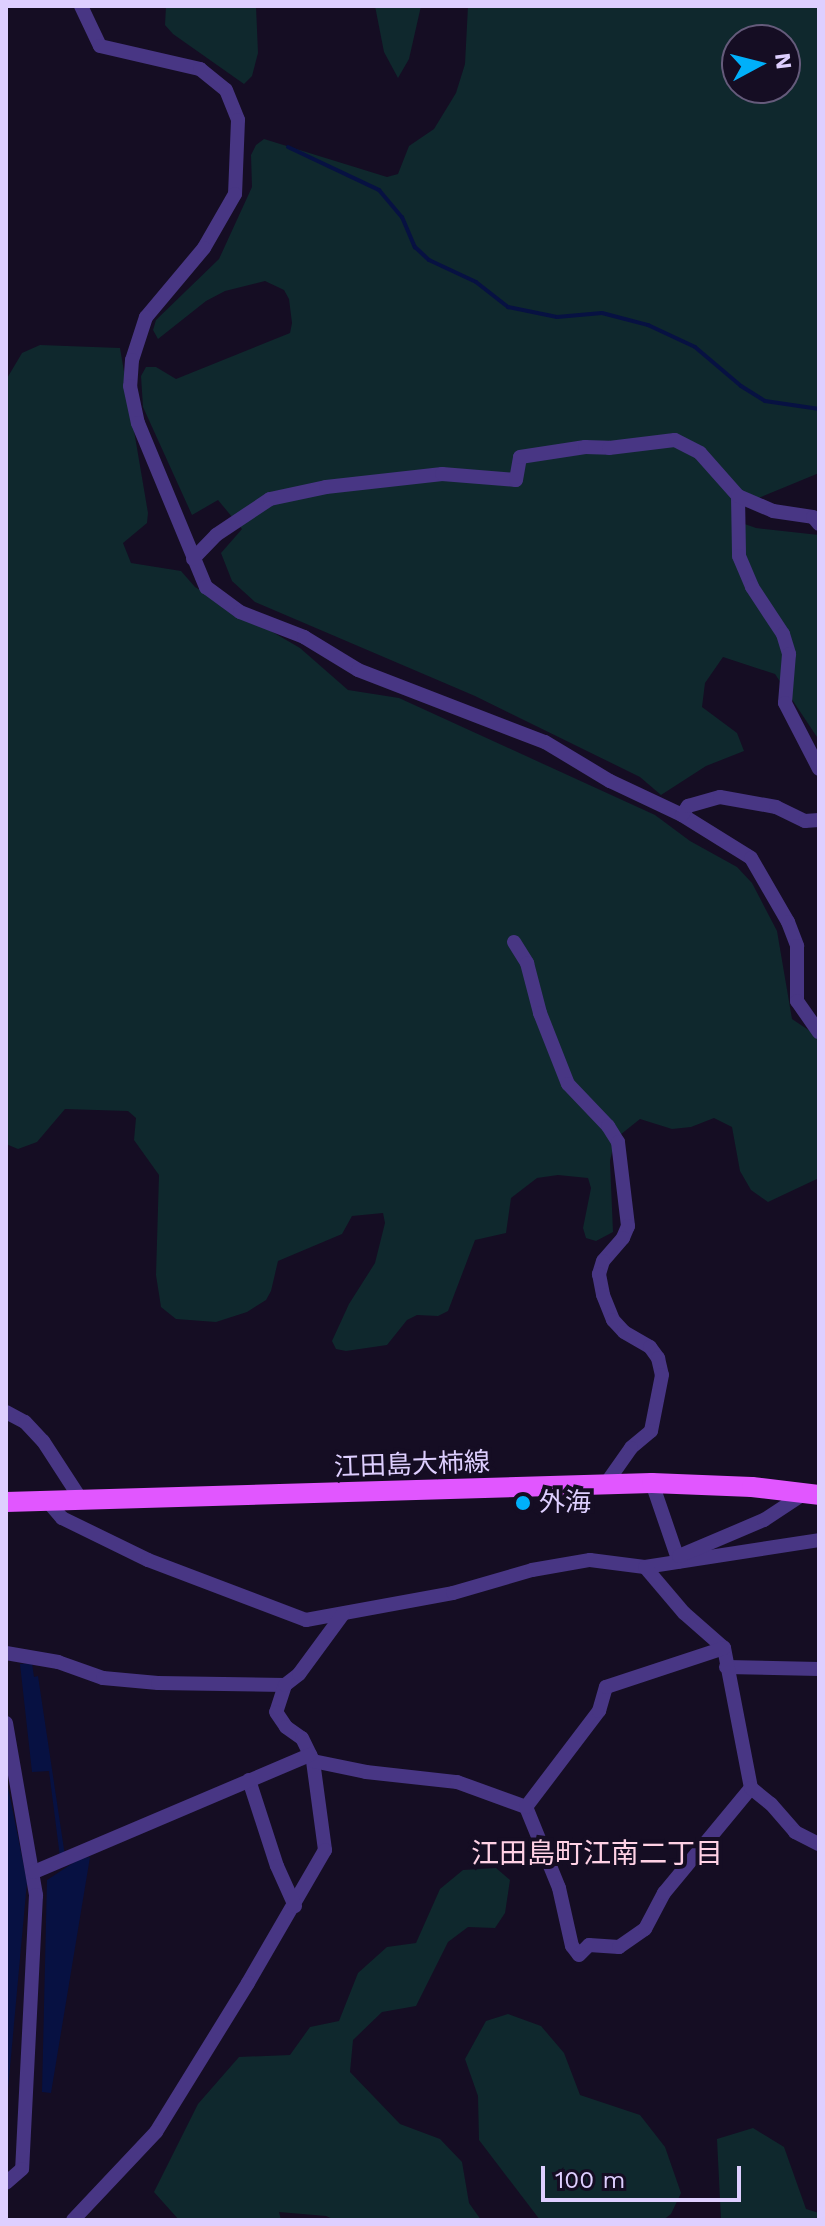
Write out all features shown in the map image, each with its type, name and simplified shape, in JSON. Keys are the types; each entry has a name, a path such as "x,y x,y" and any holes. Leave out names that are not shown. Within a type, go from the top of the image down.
{"main road":[{"name":"江田島大柿線","path":"6,1502 652,1483 812,1494"}],"street":[{"path":"81,6 100,46 200,69 226,90 238,120 235,194 228,212 204,248 146,317 132,360 130,386 138,423 206,587 240,612 304,637 358,670 545,742 610,781 682,815 751,858 788,922 797,946 797,1001 819,1032"},
{"path":"193,559 216,535 270,499 326,487 442,474 516,480 520,457 585,447 609,448 675,440 700,453 738,496 773,511 813,517 819,524"},
{"path":"738,496 739,556 752,587 783,634 789,654 785,703 819,769"},
{"path":"682,815 688,806 720,797 776,807 805,821 819,820"},
{"path":"514,942 527,963 540,1013 568,1084 608,1126 618,1142 628,1226 623,1238 603,1261 599,1274 613,1320 624,1332 650,1347 658,1358 662,1375 651,1431 631,1448 605,1485"},
{"path":"6,1412 25,1422 43,1441 82,1501"},
{"path":"652,1483 679,1559"},
{"path":"679,1559 812,1494"},
{"path":"49,1503 62,1518 148,1560 306,1620 453,1593 532,1570 590,1560 645,1567 679,1559 819,1540"},
{"path":"645,1567 684,1613 724,1648 751,1788 771,1804 795,1832 819,1844"},
{"path":"73,2220 156,2132 295,1906 325,1850 311,1758 302,1738 286,1727 276,1712 285,1685 299,1674 343,1614"},
{"path":"526,1807 599,1711 606,1687 724,1648"},
{"path":"6,1653 58,1662 103,1678 158,1683 285,1685"},
{"path":"726,1667 819,1669"},
{"path":"6,1723 34,1872 36,1938 22,2169 6,2183"},
{"path":"34,1872 249,1780 311,1758 366,1772 457,1782 526,1807 559,1888 572,1946 579,1955 589,1945 619,1947 645,1929 664,1893 751,1788"},
{"path":"249,1780 277,1866 295,1906"}],"green space":[{"path":"166,6 256,6 258,53 252,76 244,84 173,34 165,25"},
{"path":"375,6 421,6 409,59 398,78 384,52"},
{"path":"468,6 819,6 819,473 744,504 736,521 756,528 819,535 819,740 775,674 723,657 705,683 702,707 737,733 744,751 706,766 661,795 640,777 475,696 255,602 232,581 221,553 242,529 218,500 192,515 143,407 141,376 146,367 156,367 176,379 290,333 289,299 284,290 265,281 225,291 206,301 158,339 153,330 156,320 219,259 252,187 251,155 256,145 264,139 387,177 398,174 409,146 434,129 456,93 465,64"},
{"path":"40,345 120,348 148,513 147,523 123,543 131,563 181,571 195,587 300,648 348,690 399,698 655,815 690,841 737,867 752,883 777,931 792,1019 819,1037 819,1178 768,1202 751,1190 740,1171 732,1127 714,1118 691,1127 672,1129 640,1119 615,1139 610,1161 613,1232 596,1241 586,1238 583,1228 591,1188 588,1178 558,1175 537,1178 511,1198 506,1233 475,1240 448,1311 438,1316 417,1315 407,1320 387,1345 346,1351 336,1349 332,1341 349,1304 375,1263 385,1223 383,1213 352,1216 342,1234 278,1261 266,1300 247,1312 216,1322 176,1319 161,1307 156,1275 159,1175 134,1140 136,1118 128,1111 65,1109 37,1142 18,1149 6,1144 6,380 22,353"},
{"path":"496,1868 510,1880 505,1913 495,1928 468,1927 448,1942 416,2006 382,2012 353,2040 350,2072 400,2124 440,2139 462,2162 469,2203 481,2220 335,2220 326,2216 279,2212 281,2220 179,2220 154,2192 198,2104 239,2057 290,2055 310,2027 339,2021 358,1973 387,1947 416,1943 440,1889 463,1870"},
{"path":"508,2014 541,2026 564,2053 580,2095 640,2115 665,2147 681,2193 671,2214 663,2220 540,2220 479,2140 478,2096 465,2059 486,2021"},
{"path":"753,2128 784,2147 806,2209 819,2213 819,2220 721,2220 717,2139"}],"shaded area":[{"path":"32,1663 34,1677 38,1676 65,1856 60,1857 49,1771 32,1772 20,1664"},
{"path":"6,1777 27,1882 6,2111"},
{"path":"90,1857 51,2093 42,2092 47,1880 79,1859"}],"waterway":[{"path":"288,147 379,190 402,217 415,247 429,260 476,282 508,307 557,317 602,313 648,325 695,347 741,386 765,401 819,409"}],"place":[{"name":"外海","path":"523,1503"}],"district":[{"name":"江田島町江南二丁目","path":"597,1854"}]}
